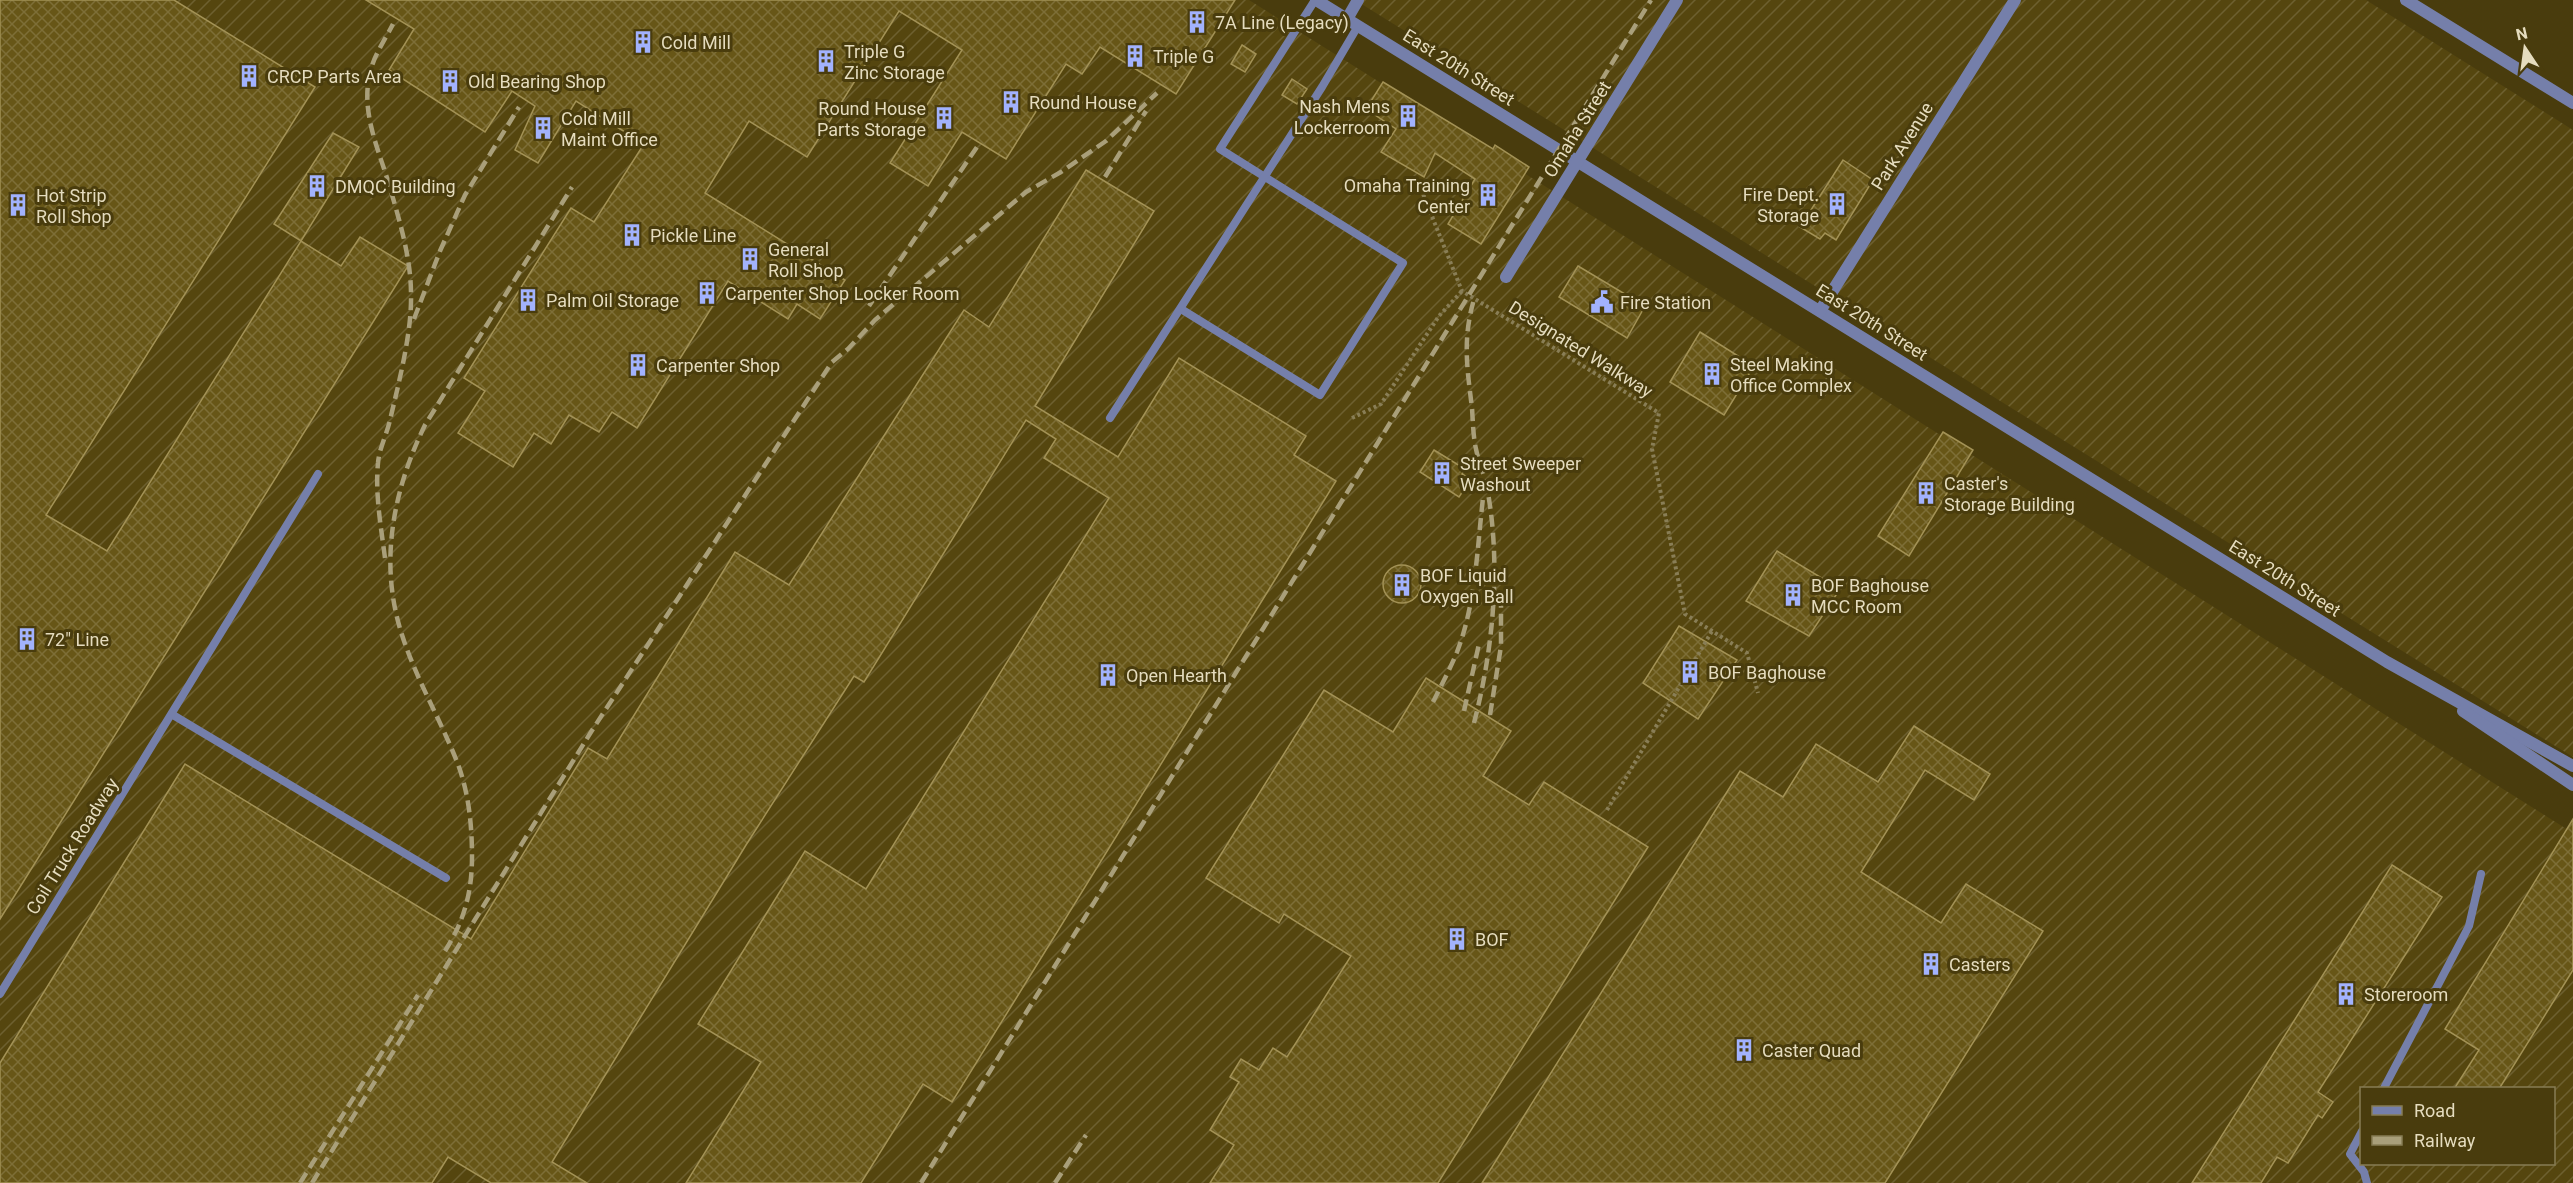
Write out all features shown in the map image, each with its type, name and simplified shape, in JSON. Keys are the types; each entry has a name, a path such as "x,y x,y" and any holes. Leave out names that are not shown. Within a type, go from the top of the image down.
{"street":[{"name":"East 20th Street","path":"1316,0 2409,675 2573,785"},
{"path":"1352,22 1358,0"},
{"name":"Omaha Street","path":"1506,277 1677,0"},
{"name":"Park Avenue","path":"1820,311 2015,0"},
{"path":"2406,0 2573,103"},
{"name":"East 20th Street","path":"2409,675 2485,715 2573,766"}],"lane":[{"path":"1181,309 1320,395 1402,263 1220,149 1316,0"},
{"path":"1110,418 1322,87 1352,22"},
{"name":"Coil Truck Roadway","path":"0,994 173,715 318,474"},
{"path":"173,715 446,878"},
{"path":"2385,1087 2469,926 2481,874"},
{"path":"2360,1133 2350,1154 2364,1172 2367,1183"}],"path":[{"path":"1352,418 1381,404 1438,316 1462,291 1421,189"},
{"name":"Designated Walkway","path":"1462,291 1659,413 1652,448 1685,614 1748,653 1758,693"},
{"path":"1607,810 1712,631"}],"shaded area":[{"path":"0,0 1249,0 2573,833 2573,1183 0,1183"},
{"path":"1355,0 2366,0 2573,130 2573,757"}],"building":[{"path":"0,0 174,0 315,87 46,515 107,551 301,241 341,266 360,237 408,266 0,919"},
{"path":"366,0 1235,0 1176,94 1100,47 1082,74 1066,64 1006,159 962,132 928,186 890,163 962,50 899,11 807,157 749,121 705,193 845,280 820,319 797,304 788,319 728,281 637,428 612,412 599,432 569,415 551,444 534,433 513,467 458,433 485,391 464,378 571,208 594,222 644,144 576,101 538,163 515,150 535,106 512,91 485,132 389,70 414,29"},
{"path":"1242,45 1256,54 1245,72 1231,64"},
{"path":"1292,79 1307,89 1297,104 1282,95"},
{"path":"1383,82 1493,149 1495,145 1529,167 1481,244 1448,224 1475,179 1435,153 1424,177 1381,152 1396,129 1366,109"},
{"name":"DMQC Building","path":"333,133 359,147 301,241 274,224"},
{"name":"Fire Dept. Storage","path":"1843,160 1873,180 1836,240 1825,233 1820,239 1800,227"},
{"path":"1086,170 1154,211 1035,406 1118,457 1179,358 1306,436 1294,455 1336,481 952,1102 923,1084 861,1183 686,1183 761,1062 698,1024 805,851 866,889 1109,498 1044,458 1056,439 1026,420 864,682 854,676 746,845 552,1162 587,1183 491,1183 448,1157 432,1183 0,1183 0,1063 185,764 471,939 588,748 607,759 735,552 789,585 964,310 989,327"},
{"name":"Fire Station","path":"1578,266 1645,306 1627,338 1559,297"},
{"name":"Steel Making Office Complex","path":"1700,332 1754,366 1724,415 1670,382"},
{"name":"Caster's Storage Building","path":"1943,432 1973,450 1909,556 1878,536"},
{"name":"Street Sweeper Washout","path":"1434,450 1465,469 1462,474 1471,479 1459,497 1420,472"},
{"name":"BOF Baghouse MCC Room","path":"1777,551 1840,589 1809,636 1746,601"},
{"name":"BOF Liquid Oxygen Ball","path":"1402,565 1416,570 1421,584 1416,598 1402,603 1388,598 1383,584 1388,570"},
{"name":"BOF Baghouse","path":"1679,626 1737,660 1698,719 1643,683"},
{"name":"BOF","path":"1426,678 1511,731 1483,776 1529,805 1544,782 1648,847 1438,1183 1210,1183 1234,1145 1210,1130 1239,1082 1230,1077 1241,1059 1259,1070 1273,1048 1287,1057 1351,956 1284,914 1279,923 1206,878 1324,690 1393,732"},
{"name":"Casters","path":"1914,726 1990,774 1974,800 1925,770 1861,872 1941,923 1966,884 2043,931 1885,1183 1482,1183 1740,771 1783,797 1816,744 1878,782"},
{"path":"2573,819 2573,970 2500,1087 2455,1087 2479,1050 2445,1029"},
{"name":"Storeroom","path":"2392,865 2442,897 2318,1092 2333,1102 2322,1118 2318,1115 2288,1163 2277,1157 2261,1183 2192,1183"}],"railway":[{"path":"921,1183 1651,0"},
{"path":"385,558 378,499 378,463 404,357 411,309 411,281 404,241 372,130 367,100 373,63 393,24"},
{"path":"312,1183 591,732 832,362 848,349 875,320 1026,192 1061,172 1106,141 1157,93"},
{"path":"414,319 440,251 465,195 519,107"},
{"path":"1105,177 1146,111"},
{"path":"869,306 979,144"},
{"path":"445,951 466,906 472,857 471,823 468,800 459,767 412,663 398,620 391,575 392,531 401,487 425,425 572,187"},
{"path":"1474,723 1486,667 1494,579 1492,521 1487,487 1475,444 1467,366 1468,325 1475,296"},
{"path":"1433,702 1457,652 1468,614 1475,576 1483,498"},
{"path":"1490,715 1501,646 1501,601"},
{"path":"1464,711 1479,644"},
{"path":"300,1183 418,995"},
{"path":"1055,1183 1086,1135"}],"place":[{"name":"7A Line (Legacy)","path":"1197,22"},
{"name":"Cold Mill","path":"643,42"},
{"name":"Triple G","path":"1135,56"},
{"name":"Triple G Zinc Storage","path":"826,61"},
{"name":"CRCP Parts Area","path":"249,76"},
{"name":"Old Bearing Shop","path":"450,81"},
{"name":"Round House","path":"1011,102"},
{"name":"Nash Mens Lockerroom","path":"1408,116"},
{"name":"Round House Parts Storage","path":"944,118"},
{"name":"Cold Mill Maint Office","path":"543,128"},
{"name":"DMQC Building","path":"317,186"},
{"name":"Omaha Training Center","path":"1488,195"},
{"name":"Fire Dept. Storage","path":"1837,204"},
{"name":"Hot Strip Roll Shop","path":"18,205"},
{"name":"Pickle Line","path":"632,235"},
{"name":"General Roll Shop","path":"750,259"},
{"name":"Carpenter Shop Locker Room","path":"707,293"},
{"name":"Palm Oil Storage","path":"528,300"},
{"name":"Fire Station","path":"1602,302"},
{"name":"Carpenter Shop","path":"638,365"},
{"name":"Steel Making Office Complex","path":"1712,374"},
{"name":"Street Sweeper Washout","path":"1442,473"},
{"name":"Caster's Storage Building","path":"1926,493"},
{"name":"BOF Liquid Oxygen Ball","path":"1402,585"},
{"name":"BOF Baghouse MCC Room","path":"1793,595"},
{"name":"72\" Line","path":"27,639"},
{"name":"BOF Baghouse","path":"1690,672"},
{"name":"Open Hearth","path":"1108,675"},
{"name":"BOF","path":"1457,939"},
{"name":"Casters","path":"1931,964"},
{"name":"Storeroom","path":"2346,994"},
{"name":"Caster Quad","path":"1744,1050"}]}
